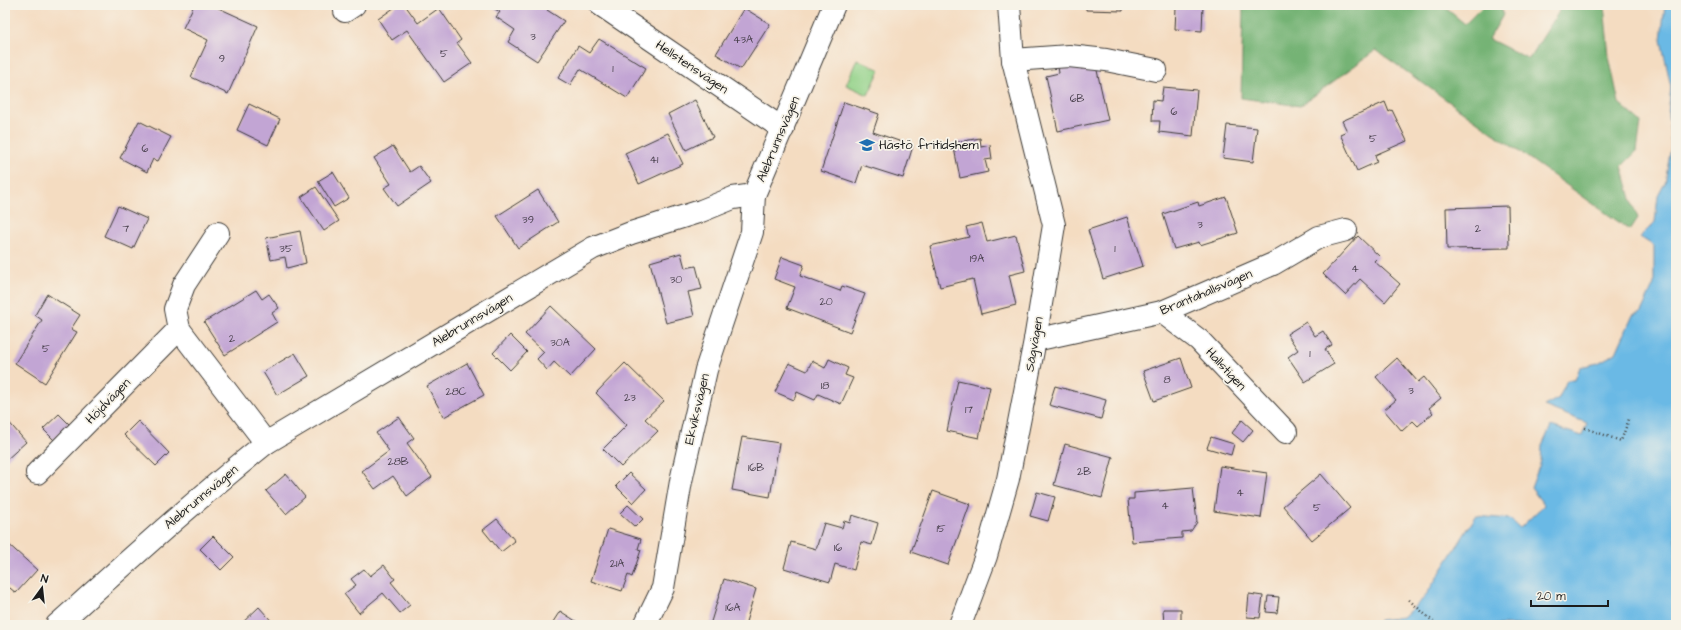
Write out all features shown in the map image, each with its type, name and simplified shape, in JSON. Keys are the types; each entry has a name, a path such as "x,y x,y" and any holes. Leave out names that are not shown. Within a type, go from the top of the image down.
{"street":[{"name":"Hellstensvägen","path":"601,5 783,129"},
{"name":"Alebrunnsvägen","path":"57,625 175,519 266,443 593,248 631,233 701,211 734,198 754,195 834,5"},
{"name":"Sågvägen","path":"960,625 986,556 1008,479 1035,340 1054,225 1013,60 1009,5"},
{"path":"1013,60 1069,56 1106,60 1156,70"},
{"name":"Ekviksvägen","path":"645,625 663,588 681,481 706,370 752,232 754,195"},
{"name":"Brantahallsvägen","path":"1035,340 1162,312 1273,264 1319,237 1346,230"},
{"path":"218,233 184,285 175,309 179,329 266,443"},
{"name":"Hallstigen","path":"1162,312 1199,340 1286,432"},
{"name":"Höjdvägen","path":"37,474 179,329"}],"path":[{"path":"1585,428 1621,441 1629,419"},
{"path":"1409,600 1436,625"}],"green space":[{"path":"1243,5 1442,5 1465,24 1484,5 1501,5 1503,15 1489,39 1529,59 1563,5 1604,5 1609,57 1619,103 1641,122 1637,151 1622,166 1633,206 1638,218 1630,230 1376,50 1300,106 1241,98"},
{"path":"857,59 880,70 868,95 846,85"}],"water":[{"path":"1665,5 1676,5 1676,625 1377,625 1379,620 1403,617 1424,598 1476,516 1510,519 1520,528 1544,505 1531,488 1541,461 1542,446 1551,426 1582,436 1587,423 1544,406 1559,398 1567,380 1575,380 1580,367 1598,363 1616,353 1633,315 1641,312 1654,284 1654,246 1640,237 1655,222 1658,196 1665,183 1671,147 1668,114 1671,87 1661,40"}],"building":[{"path":"194,5 212,5 258,26 228,94 191,77 208,40 183,28"},
{"path":"398,5 405,5 418,23 439,8 461,40 457,43 472,63 444,82 407,30 392,40 378,19"},
{"path":"488,5 551,5 547,10 564,21 537,61 508,42 515,30 496,17 500,12"},
{"path":"1086,5 1123,5 1123,11 1086,10"},
{"path":"1156,5 1203,5 1202,31 1175,29 1176,8"},
{"path":"744,8 770,24 741,69 716,54"},
{"path":"599,39 646,68 627,98 580,69 570,85 558,78 578,46 589,53"},
{"path":"1080,62 1081,69 1096,66 1108,120 1058,131 1046,76 1059,73 1058,67"},
{"path":"1163,87 1197,90 1193,136 1159,132 1160,121 1152,121 1153,100 1161,101"},
{"path":"695,100 713,137 686,150 668,114"},
{"path":"844,102 879,114 873,132 913,146 903,178 862,165 856,183 821,171"},
{"path":"1385,102 1389,112 1392,110 1407,141 1375,155 1377,162 1357,171 1340,134 1347,131 1342,121"},
{"path":"249,104 280,119 268,145 237,130"},
{"path":"139,121 171,137 158,161 153,159 147,172 120,158"},
{"path":"1227,125 1257,128 1253,162 1223,158"},
{"path":"668,133 683,164 639,184 625,153"},
{"path":"980,138 981,147 990,145 992,159 985,160 988,172 960,178 953,143"},
{"path":"393,146 410,172 419,166 431,183 397,206 384,188 391,184 374,158"},
{"path":"333,172 349,198 334,207 318,181"},
{"path":"316,187 339,221 324,231 301,197"},
{"path":"538,190 558,222 518,248 497,216"},
{"path":"1226,197 1238,233 1200,245 1199,242 1174,249 1163,214 1198,202 1199,206"},
{"path":"118,206 147,219 133,249 104,236"},
{"path":"1508,206 1509,248 1447,249 1446,208"},
{"path":"1127,217 1143,266 1103,279 1088,230"},
{"path":"982,223 987,242 1016,235 1025,271 1009,275 1016,305 981,314 973,279 940,287 930,246 969,237 966,227"},
{"path":"300,231 306,263 287,268 285,257 271,260 266,238"},
{"path":"1358,236 1379,256 1374,261 1400,284 1385,302 1360,279 1345,295 1323,274"},
{"path":"681,253 685,268 696,266 702,289 688,292 694,316 666,323 650,262"},
{"path":"782,257 804,265 800,276 840,291 842,286 865,294 850,332 787,308 795,287 774,279"},
{"path":"256,290 262,299 269,294 279,308 272,313 277,322 225,355 204,322"},
{"path":"47,294 80,315 71,329 77,332 45,383 15,363 42,320 35,315"},
{"path":"551,306 596,349 570,377 554,362 547,370 537,359 544,352 525,334"},
{"path":"1306,322 1315,336 1323,331 1332,345 1325,349 1334,364 1305,382 1288,357 1298,350 1287,334"},
{"path":"510,335 527,352 510,370 493,353"},
{"path":"295,353 309,376 277,395 263,372"},
{"path":"1181,358 1191,388 1154,401 1143,371"},
{"path":"1397,358 1418,382 1424,377 1441,398 1429,408 1433,413 1418,426 1413,421 1402,431 1384,410 1396,400 1376,377"},
{"path":"829,359 848,368 845,375 853,378 841,404 818,394 815,400 797,392 794,400 775,392 789,363 807,371 812,361 825,368"},
{"path":"467,363 484,395 444,417 427,386"},
{"path":"625,363 664,401 645,419 658,431 621,467 603,449 627,425 596,393"},
{"path":"958,380 990,387 979,438 947,431"},
{"path":"1055,386 1106,400 1101,419 1049,405"},
{"path":"59,414 69,424 54,440 43,429"},
{"path":"399,417 414,438 407,443 432,477 407,496 393,476 375,489 362,471 389,451 376,433"},
{"path":"7,420 26,442 5,461 5,421"},
{"path":"1242,420 1253,430 1243,442 1232,433"},
{"path":"138,421 169,453 156,466 124,435"},
{"path":"742,437 779,443 770,497 732,490"},
{"path":"1211,437 1234,444 1231,455 1207,448"},
{"path":"1065,444 1113,457 1102,498 1054,485"},
{"path":"1220,466 1267,473 1261,518 1214,511"},
{"path":"629,473 646,489 633,503 616,486"},
{"path":"286,474 305,497 286,514 266,491"},
{"path":"1321,474 1350,508 1312,540 1283,506"},
{"path":"1193,488 1197,522 1191,531 1182,532 1182,538 1132,542 1128,499 1134,499 1134,493"},
{"path":"933,491 970,504 948,565 911,552"},
{"path":"1037,492 1055,497 1048,521 1030,516"},
{"path":"628,505 643,519 635,527 620,513"},
{"path":"852,515 878,523 872,545 861,542 854,570 835,564 830,582 784,568 791,542 816,549 824,523 842,528 844,521 850,523"},
{"path":"497,519 515,541 501,552 483,530"},
{"path":"608,529 641,539 638,549 641,550 632,577 628,575 622,591 591,581"},
{"path":"213,536 234,557 221,570 200,549"},
{"path":"5,541 37,570 16,593 5,584"},
{"path":"384,565 395,579 391,582 410,605 400,613 383,593 359,613 344,594 356,585 351,579 364,569 370,576"},
{"path":"724,579 756,589 745,625 710,625"},
{"path":"1249,594 1263,596 1260,618 1247,617"},
{"path":"1268,596 1279,597 1277,613 1266,612"},
{"path":"259,607 275,625 240,625"},
{"path":"1163,609 1181,609 1181,625 1164,625"},
{"path":"560,611 582,625 551,625"}],"place":[{"name":"Hästö fritidshem","path":"867,145"}]}
